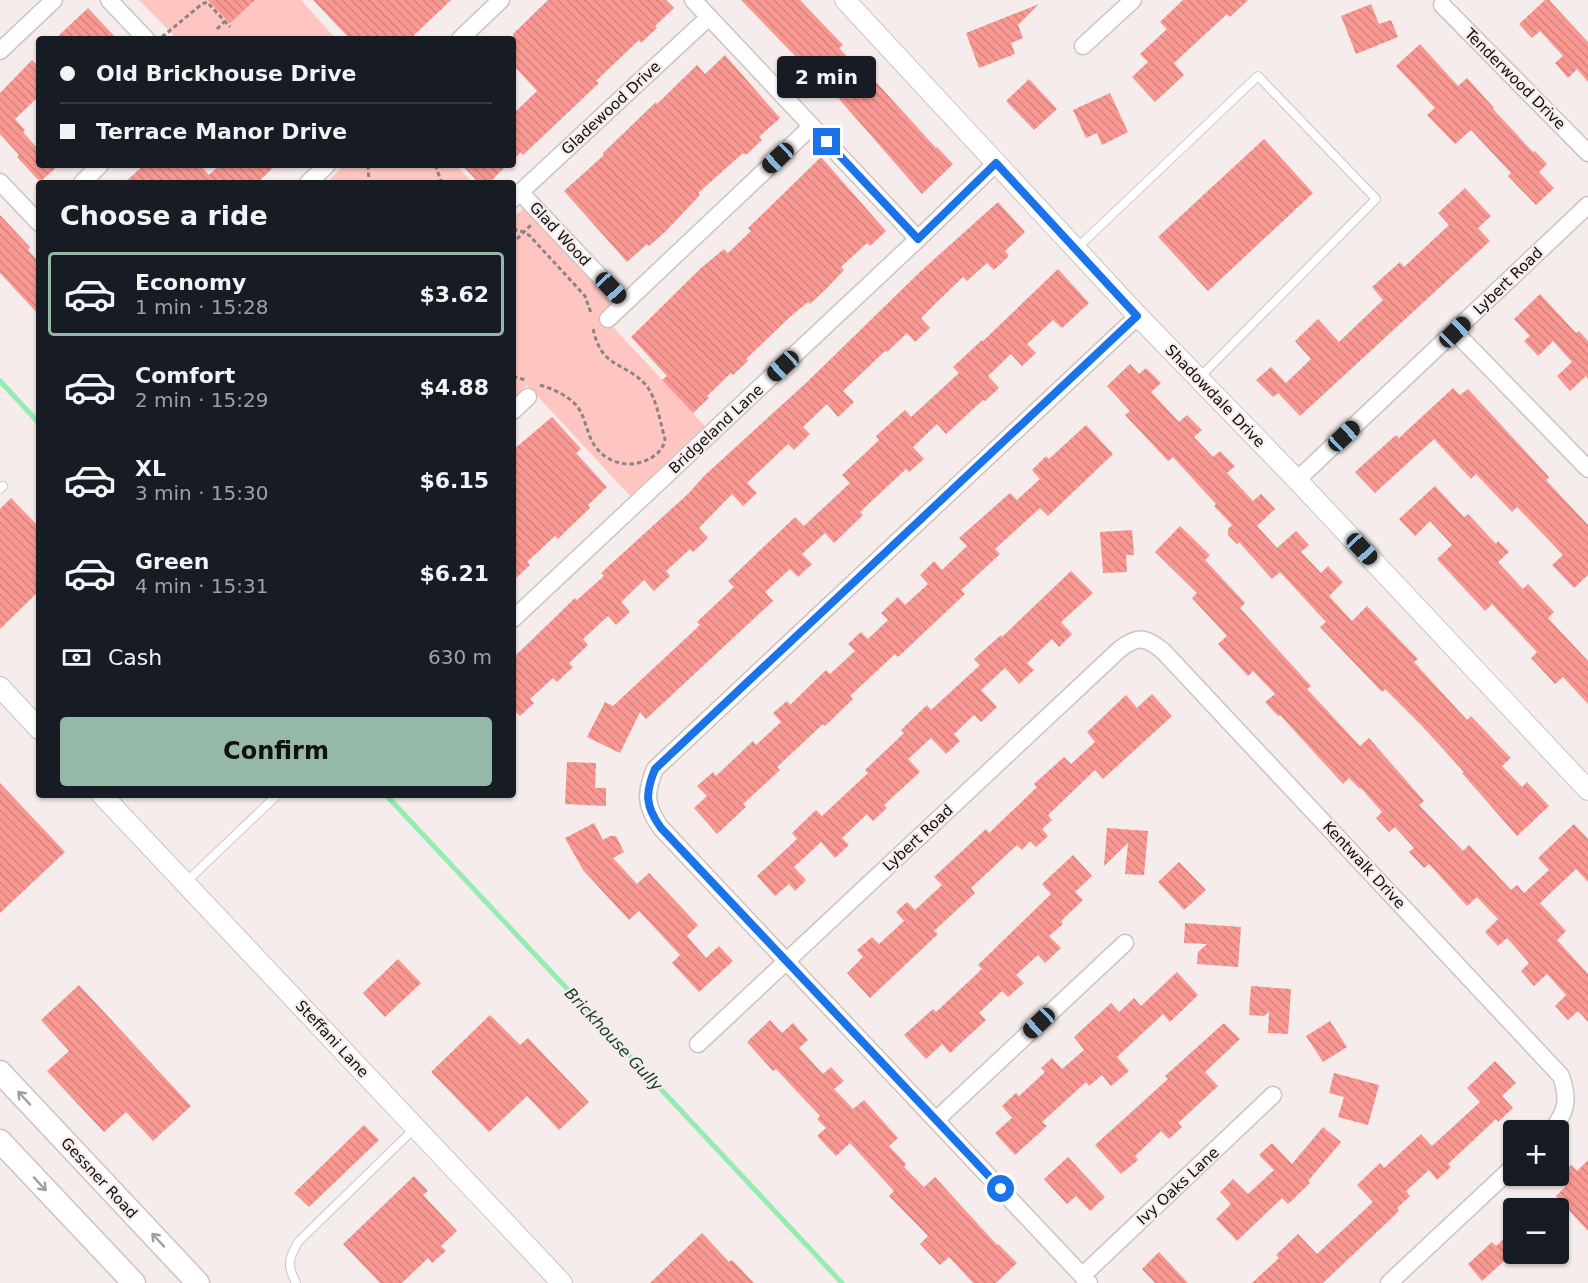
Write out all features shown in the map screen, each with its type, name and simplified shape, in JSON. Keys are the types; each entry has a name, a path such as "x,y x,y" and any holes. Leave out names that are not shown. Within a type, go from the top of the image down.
{"main road":[{"name":"Gessner Road","path":"0,1072 198,1283"},
{"path":"0,1141 134,1283"}],"street":[{"path":"0,51 54,0"},
{"path":"109,0 143,36"},
{"path":"463,36 501,0"},
{"path":"693,0 918,239"},
{"name":"Shadowdale Drive","path":"845,0 1137,316 1297,480 1588,790"},
{"path":"1083,46 1132,0"},
{"name":"Tenderwood Drive","path":"1442,5 1588,153"},
{"name":"Gladewood Drive","path":"517,196 709,16"},
{"path":"601,321 625,303 812,126"},
{"name":"Bridgeland Lane","path":"516,616 996,163"},
{"path":"85,180 97,168"},
{"path":"311,180 324,168"},
{"path":"0,182 36,220"},
{"name":"Glad Wood","path":"517,196 625,303"},
{"name":"Lybert Road","path":"1297,480 1588,205"},
{"path":"1086,1279 661,828 648,802 648,786 655,769 1137,316"},
{"path":"1455,332 1588,469"},
{"path":"516,408 528,397"},
{"name":"Lybert Road","path":"698,1044 1120,649 1131,641 1141,639"},
{"name":"Kentwalk Drive","path":"1141,639 1151,641 1163,651 1561,1076 1566,1090 1565,1106 1560,1120"},
{"path":"0,687 36,726"},
{"name":"Steffani Lane","path":"105,798 562,1283"},
{"path":"936,1120 1125,943"},
{"name":"Ivy Oaks Lane","path":"1086,1279 1273,1095"},
{"path":"1389,1283 1503,1176"}],"lane":[{"path":"1076,249 1258,76 1376,199 1198,378"},
{"path":"185,883 274,798"},
{"path":"296,1283 290,1271 289,1258 297,1242 415,1128"}],"path":[{"path":"164,36 207,2 230,27"},
{"path":"217,29 225,21"},
{"path":"516,230 530,236 585,296 591,315"},
{"path":"516,377 555,390 570,399 583,415 593,443 610,459 628,464 647,461 665,444 651,392 639,379 605,357 596,340 601,321"}],"shaded area":[{"path":"139,0 301,0 333,36 174,36"},
{"path":"342,168 459,168 470,180 331,180"},
{"path":"525,207 614,303 602,315 705,426 630,496 527,385 516,395 516,215"}],"building":[{"path":"208,0 255,0 230,23"},
{"path":"313,0 451,0 413,36 347,36"},
{"path":"548,0 666,0 674,8 655,26 657,28 641,43 639,40 596,81 599,83 523,155 521,152 516,157 516,111 537,91 516,68 516,36 513,34"},
{"path":"741,0 800,0 843,45 839,48 862,73 865,70 953,164 922,194 833,92 831,94 812,73 810,75 796,60 798,59"},
{"path":"1183,0 1248,0 1230,17 1227,14 1174,63 1184,75 1155,102 1132,77 1148,62 1140,54 1167,29 1160,22"},
{"path":"1545,0 1549,0 1588,42 1588,82 1577,69 1568,78 1555,63 1563,56 1540,31 1532,38 1519,24"},
{"path":"1039,4 1018,25 1023,38 1011,43 1015,54 979,68 966,33"},
{"path":"1371,4 1379,24 1391,20 1398,37 1356,54 1341,16"},
{"path":"88,8 114,36 58,36"},
{"path":"1420,44 1458,86 1467,78 1533,152 1535,151 1547,164 1539,172 1554,188 1536,205 1508,176 1511,173 1471,130 1455,144 1427,115 1435,108 1396,66"},
{"path":"725,55 780,118 759,137 762,140 746,155 743,153 698,193 700,195 665,232 627,262 564,191 697,65 705,74"},
{"path":"32,60 36,64 36,99 15,119 36,147 36,168 56,168 42,180 38,180 17,157 19,155 0,134 0,93"},
{"path":"1029,79 1057,109 1034,130 1006,101"},
{"path":"1110,93 1128,132 1102,145 1097,133 1086,138 1073,110"},
{"path":"1264,139 1313,193 1208,291 1158,237"},
{"path":"821,157 886,231 870,246 867,243 841,267 844,270 828,287 810,304 808,302 791,316 746,359 748,361 733,375 731,373 707,396 709,398 693,413 662,380 667,376 631,337 701,268 724,249 728,253 751,231 748,228"},
{"path":"141,168 203,168 209,175 217,168 273,168 260,180 127,180"},
{"path":"465,168 504,168 492,180 476,180"},
{"path":"1465,188 1491,216 1478,228 1490,241 1300,416 1278,393 1273,397 1256,380 1271,367 1286,383 1311,359 1295,341 1318,319 1339,342 1383,300 1372,287 1400,262 1404,267 1449,225 1438,213"},
{"path":"998,202 1025,232 1005,251 1009,256 994,270 987,263 967,281 963,277 921,318 930,328 915,342 907,333 843,391 854,402 838,417 827,404 803,427 810,434 794,450 788,444 747,483 757,493 743,506 732,494 699,528 708,538 693,552 690,549 666,571 670,576 654,591 644,580 621,602 630,612 616,625 608,616 583,639 588,645 569,663 573,667 557,682 553,678 530,699 534,703 520,716 516,712 516,655 575,598 577,600 604,576 601,573 806,383 921,271"},
{"path":"0,215 30,247 28,250 36,259 36,312 0,273"},
{"path":"1058,269 1089,303 1062,328 1053,320 1027,344 1036,353 1022,366 1011,354 988,376 999,388 946,434 937,424 913,447 924,459 909,472 906,469 860,512 863,515 834,543 825,533 802,554 812,564 798,577 790,569 765,592 773,601 646,719 640,712 620,753 587,737 605,702 613,706 700,625 697,622 734,587 728,581 795,517 804,526 850,483 842,475 879,440 876,436 905,410 911,417 959,373 953,367"},
{"path":"1540,294 1576,333 1579,331 1588,341 1588,379 1586,376 1570,391 1557,376 1572,362 1553,341 1538,356 1524,341 1530,336 1514,319"},
{"path":"1130,364 1139,374 1146,368 1161,383 1151,392 1179,422 1187,415 1202,430 1194,437 1213,457 1220,451 1235,466 1227,473 1253,501 1261,494 1275,509 1257,526 1277,548 1296,531 1309,545 1301,552 1321,573 1328,566 1343,582 1329,596 1352,621 1367,606 1418,659 1414,662 1467,720 1471,716 1511,758 1502,766 1522,787 1527,782 1549,806 1517,836 1423,727 1385,689 1382,692 1320,627 1326,622 1280,572 1272,579 1239,542 1237,544 1228,535 1228,529 1232,525 1173,457 1168,461 1125,415 1130,411 1107,386"},
{"path":"1453,388 1460,395 1468,389 1549,477 1546,480 1588,525 1588,575 1574,588 1552,565 1563,555 1517,507 1512,512 1476,474 1471,479 1434,439 1375,493 1355,472 1396,435 1399,438"},
{"path":"552,417 581,449 576,453 607,487 588,505 590,508 558,539 555,536 527,562 530,565 516,578 516,447"},
{"path":"1086,425 1113,454 1048,516 1040,508 995,549 1000,554 961,590 965,594 898,657 895,654 850,696 853,699 777,767 780,770 743,804 746,807 717,834 694,808 707,796 697,786 713,772 716,776 753,741 756,745 781,722 773,713 787,701 790,705 826,670 830,674 855,651 848,644 861,632 868,639 888,620 881,613 898,597 905,605 928,584 920,575 934,561 942,570 967,546 959,538 1010,493 1017,500 1040,479 1032,470 1046,456 1049,459"},
{"path":"1435,486 1464,517 1468,514 1496,544 1498,541 1509,552 1498,562 1523,589 1528,584 1554,612 1548,618 1588,661 1588,704 1563,677 1555,684 1531,658 1537,652 1492,604 1485,611 1437,559 1452,545 1430,521 1415,536 1399,519"},
{"path":"11,498 36,524 36,594 0,629 0,509"},
{"path":"1180,526 1210,555 1205,560 1245,603 1240,608 1311,686 1307,689 1360,746 1369,738 1424,801 1419,805 1463,851 1469,845 1511,890 1517,885 1524,893 1549,870 1538,858 1574,824 1588,839 1588,882 1576,869 1540,903 1566,931 1557,940 1588,974 1588,1022 1578,1011 1568,1020 1555,1006 1566,995 1547,974 1534,986 1521,971 1529,963 1507,938 1498,946 1485,932 1498,919 1477,897 1467,906 1429,864 1424,868 1409,852 1414,848 1395,827 1389,832 1376,818 1382,812 1361,788 1349,778 1343,784 1280,715 1278,716 1265,702 1275,694 1253,671 1248,676 1218,644 1227,636 1192,598 1197,593 1155,552"},
{"path":"1132,530 1134,555 1126,555 1127,572 1103,573 1100,532"},
{"path":"1071,571 1093,593 1061,622 1072,634 1059,647 1052,639 1027,663 1034,670 1019,684 1005,668 981,690 997,707 981,722 974,715 954,734 960,741 946,754 931,738 908,759 920,772 884,805 887,808 873,821 867,814 842,838 849,845 835,858 821,842 794,867 806,880 795,891 789,884 775,896 757,876 797,839 792,833 816,810 822,816 868,773 865,770 904,733 901,730 927,705 931,710 980,665 974,659 1001,635 1002,637"},
{"path":"1152,694 1172,716 1103,779 1095,770 1048,815 1052,820 1042,829 1048,836 1036,847 1030,841 1022,850 1017,845 971,888 975,893 934,931 938,934 870,998 847,973 863,957 857,950 872,937 879,944 904,921 896,912 907,902 915,910 942,885 934,877 986,829 989,833 1037,787 1034,784 1064,757 1071,764 1095,742 1087,732 1126,695 1137,708"},
{"path":"567,762 596,763 595,788 606,788 606,806 565,804"},
{"path":"0,783 65,852 0,913"},
{"path":"594,823 603,840 616,836 624,852 613,858 637,884 649,873 698,925 687,936 706,958 719,946 733,961 699,992 672,963 680,955 639,911 629,920 583,870 565,838"},
{"path":"1107,828 1148,831 1144,875 1125,874 1128,843 1104,866"},
{"path":"1073,855 1092,876 1075,892 1083,900 1061,921 1063,924 1049,936 1061,948 1045,963 1038,955 1016,975 1024,983 1008,997 1002,991 979,1013 986,1020 950,1053 942,1044 926,1059 904,1035 933,1009 936,1012 982,969 978,965 1051,894 1042,884"},
{"path":"1179,862 1206,890 1184,910 1158,882"},
{"path":"1185,923 1241,927 1238,967 1197,964 1198,952 1207,944 1184,943"},
{"path":"398,959 421,983 385,1017 363,993"},
{"path":"1177,972 1198,995 1170,1022 1163,1014 1117,1057 1129,1071 1111,1086 1102,1075 1089,1086 1086,1082 1042,1122 1047,1126 1015,1155 995,1133 1012,1118 1002,1106 1016,1093 1019,1096 1045,1072 1041,1068 1052,1058 1062,1069 1084,1050 1074,1037 1111,1003 1119,1012 1134,998 1141,1006"},
{"path":"79,985 191,1106 153,1141 126,1112 104,1132 47,1071 69,1051 41,1020"},
{"path":"1251,986 1291,989 1288,1034 1268,1033 1269,1012 1264,1016 1249,1015"},
{"path":"490,1015 520,1045 528,1038 589,1102 559,1130 527,1096 489,1132 431,1072"},
{"path":"770,1020 782,1033 793,1023 808,1040 799,1048 823,1074 831,1067 844,1081 834,1089 853,1109 864,1100 898,1138 889,1146 906,1164 904,1167 924,1187 935,1177 997,1245 1017,1263 996,1283 973,1283 949,1257 940,1265 920,1244 928,1236 889,1196 894,1191 850,1143 836,1156 817,1136 826,1128 817,1119 820,1116 776,1069 773,1071 747,1042"},
{"path":"1330,1021 1347,1047 1323,1062 1306,1036"},
{"path":"1224,1023 1240,1039 1205,1072 1218,1086 1178,1123 1182,1127 1169,1139 1161,1131 1135,1156 1138,1160 1121,1174 1095,1145 1168,1079 1165,1076"},
{"path":"1495,1061 1516,1083 1502,1096 1513,1108 1498,1122 1496,1119 1448,1164 1451,1167 1437,1180 1429,1170 1406,1191 1410,1196 1397,1208 1399,1211 1323,1283 1252,1283 1279,1258 1276,1255 1298,1234 1317,1254 1373,1202 1357,1185 1380,1163 1384,1168 1421,1134 1432,1146 1480,1102 1467,1088"},
{"path":"1334,1073 1379,1085 1368,1125 1338,1117 1344,1097 1329,1093"},
{"path":"364,1125 379,1140 309,1207 294,1193"},
{"path":"1323,1127 1341,1142 1308,1181 1310,1183 1288,1204 1282,1198 1237,1241 1216,1219 1231,1204 1220,1192 1233,1179 1248,1194 1274,1170 1259,1155 1272,1143 1292,1164"},
{"path":"1068,1157 1105,1197 1090,1211 1076,1196 1067,1204 1044,1179"},
{"path":"1588,1160 1588,1231 1569,1210 1569,1198 1556,1196 1566,1186 1569,1186 1569,1167 1571,1165 1577,1171"},
{"path":"414,1176 428,1191 423,1195 457,1231 441,1246 446,1251 432,1263 428,1258 402,1283 380,1283 343,1244"},
{"path":"702,1233 729,1262 732,1260 754,1283 650,1283"},
{"path":"1503,1240 1503,1262 1482,1281 1468,1264 1492,1242 1496,1246"},
{"path":"1159,1252 1188,1283 1155,1283 1142,1269"}],"waterway":[{"name":"Brickhouse Gully","path":"0,381 36,420"},
{"name":"Brickhouse Gully","path":"389,798 842,1283"}],"route":[{"path":"827,142 918,239 996,163 1137,316 655,769 648,786 648,802 661,828 1001,1189"}]}
